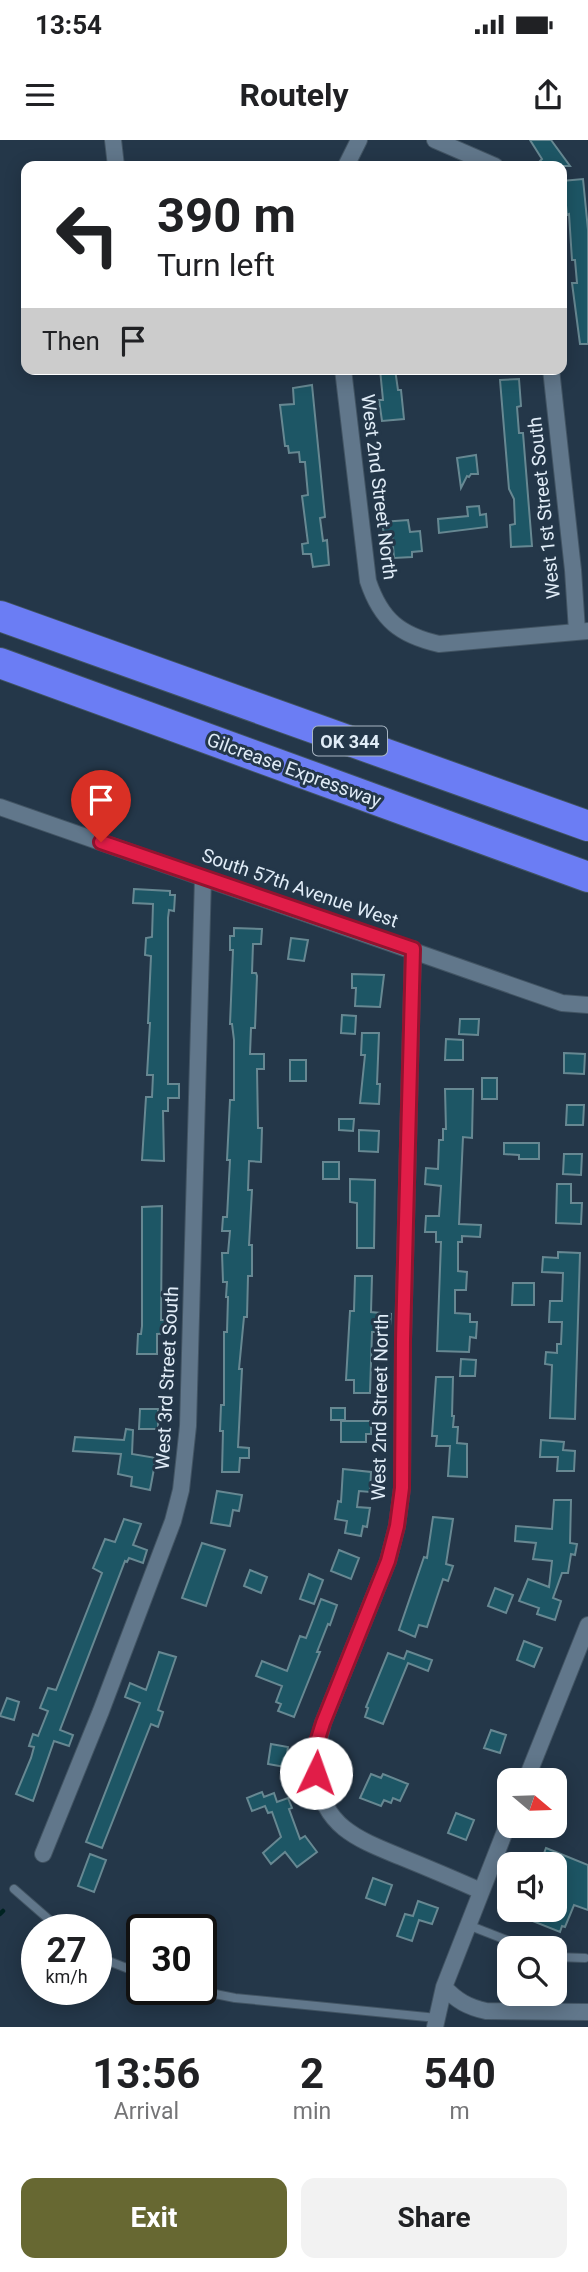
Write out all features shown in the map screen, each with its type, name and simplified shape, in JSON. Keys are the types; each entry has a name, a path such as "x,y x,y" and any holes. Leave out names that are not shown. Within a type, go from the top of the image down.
{"highway":[{"name":"OK 344","path":"0,616 588,826"},
{"name":"Gilcrease Expressway","path":"0,663 588,877"}],"street":[{"path":"113,140 115,161"},
{"path":"348,161 359,140"},
{"path":"435,140 483,161"},
{"name":"West 2nd Street North","path":"344,375 367,571 375,601 395,626 407,634 439,644 582,631"},
{"name":"West 1st Street South","path":"552,375 582,631"},
{"name":"South 57th Avenue West","path":"0,807 562,1003 588,1005"},
{"name":"West 3rd Street South","path":"43,1854 101,1712 173,1521 181,1490 188,1426 203,878"},
{"name":"West 2nd Street North","path":"413,949 402,1488 397,1526 388,1561 317,1742 316,1773 327,1807 345,1829 376,1846 481,1891"},
{"path":"531,1768 588,1625"},
{"path":"436,2023 444,1987 502,1838"},
{"path":"444,1987 458,2001 486,2011 588,2011"}],"lane":[{"path":"14,1889 43,1914"},
{"path":"468,1925 497,1936"},
{"path":"567,1957 585,1958"},
{"path":"217,1994 436,2023"}],"building":[{"path":"530,140 551,140 566,161 540,161 542,159"},
{"path":"583,179 588,230 588,344 580,344 572,283 577,283 575,260 572,260 569,214 567,215 567,181"},
{"path":"381,375 396,375 398,390 401,390 404,419 382,421 379,400 383,400"},
{"path":"519,379 519,433 523,433 532,546 511,547 510,525 515,524 514,499 509,489 500,380"},
{"path":"312,385 325,517 320,518 323,541 327,540 329,565 313,567 311,554 303,554 302,544 308,543 302,496 308,495 305,462 300,462 299,452 289,453 288,446 285,446 280,405 294,404 293,388"},
{"path":"476,455 478,474 467,476 461,488 457,458"},
{"path":"479,506 480,515 486,514 487,527 439,533 438,519 468,516 467,507"},
{"path":"408,520 410,532 420,531 422,551 412,552 412,557 394,558 392,534 384,535 382,522"},
{"path":"134,889 170,891 170,895 175,895 174,911 169,910 168,918 168,1084 179,1084 179,1098 168,1098 168,1111 163,1111 164,1161 142,1160 146,1097 152,1097 153,1075 147,1075 151,956 145,955 146,938 152,937 153,904 133,903"},
{"path":"234,928 262,929 261,944 253,944 252,973 257,976 255,1028 251,1028 250,1054 264,1054 264,1069 257,1069 258,1128 262,1128 261,1162 249,1161 248,1190 252,1190 249,1245 252,1245 252,1276 248,1276 247,1317 244,1317 239,1369 242,1369 238,1447 249,1448 249,1458 240,1458 239,1472 222,1472 223,1431 220,1431 221,1405 224,1405 224,1332 227,1332 228,1297 227,1282 223,1282 222,1253 228,1253 230,1231 222,1231 223,1217 227,1217 230,1100 234,1100 234,1040 230,1024 233,950 230,950 230,936 234,936"},
{"path":"291,938 308,940 304,961 288,959"},
{"path":"352,974 384,975 380,1007 355,1006 356,988 352,988"},
{"path":"342,1015 356,1016 355,1034 341,1033"},
{"path":"460,1019 479,1019 478,1035 459,1034"},
{"path":"362,1033 379,1033 379,1104 360,1103 365,1055 361,1055"},
{"path":"446,1039 463,1040 463,1060 445,1060"},
{"path":"564,1053 585,1054 584,1074 564,1073"},
{"path":"290,1060 306,1060 306,1081 290,1081"},
{"path":"482,1078 497,1078 497,1099 482,1099"},
{"path":"445,1089 473,1089 472,1138 463,1137 459,1224 481,1225 480,1237 462,1236 462,1242 458,1242 458,1271 467,1272 466,1290 455,1290 455,1313 470,1314 470,1322 477,1322 476,1338 470,1337 469,1352 437,1351 441,1242 436,1242 436,1232 425,1232 426,1216 439,1216 441,1186 425,1184 426,1168 438,1169 439,1140 443,1140 443,1129 446,1129"},
{"path":"567,1105 584,1105 583,1125 566,1125"},
{"path":"339,1119 354,1119 353,1131 339,1130"},
{"path":"359,1130 379,1131 378,1152 359,1151"},
{"path":"504,1143 539,1143 539,1159 519,1159 519,1155 504,1154"},
{"path":"564,1154 582,1154 581,1175 563,1174"},
{"path":"323,1162 339,1162 339,1179 323,1179"},
{"path":"350,1179 375,1180 374,1248 357,1248 357,1203 350,1202"},
{"path":"557,1184 571,1184 571,1203 582,1203 581,1224 556,1223"},
{"path":"162,1206 161,1320 174,1320 174,1333 157,1334 157,1354 137,1354 138,1334 141,1334 142,1326 142,1207"},
{"path":"558,1252 580,1253 575,1419 550,1418 552,1365 545,1364 546,1352 557,1353 557,1344 561,1344 562,1322 549,1322 550,1301 562,1301 563,1273 542,1272 543,1257 558,1258"},
{"path":"355,1276 372,1276 371,1312 391,1314 390,1326 375,1325 375,1332 372,1332 370,1393 354,1393 354,1380 346,1380"},
{"path":"513,1283 534,1283 534,1305 512,1305"},
{"path":"461,1359 476,1360 475,1376 460,1376"},
{"path":"436,1377 453,1377 453,1427 458,1427 457,1443 467,1444 467,1477 448,1476 450,1446 436,1446 437,1436 432,1436"},
{"path":"331,1408 345,1408 345,1420 331,1420"},
{"path":"140,1409 158,1409 158,1429 139,1429"},
{"path":"341,1421 371,1421 371,1434 366,1434 366,1442 341,1442"},
{"path":"126,1429 133,1430 132,1454 156,1458 150,1490 131,1486 132,1477 118,1474 121,1454 73,1451 75,1437 124,1440"},
{"path":"541,1440 564,1442 563,1450 575,1451 574,1471 557,1471 558,1457 540,1457"},
{"path":"343,1469 371,1472 370,1492 359,1491 357,1507 370,1508 367,1527 363,1526 361,1536 345,1533 347,1521 335,1519 338,1501 341,1502"},
{"path":"217,1491 242,1495 239,1511 233,1510 230,1526 211,1523"},
{"path":"554,1500 571,1500 570,1543 577,1544 575,1555 571,1554 568,1573 562,1573 553,1598 561,1601 555,1620 537,1614 539,1608 519,1601 528,1579 549,1587 552,1561 533,1559 536,1543 515,1541 516,1526 552,1529"},
{"path":"433,1517 453,1519 446,1564 453,1566 448,1581 443,1579 427,1627 419,1625 415,1637 399,1630 424,1557 427,1558"},
{"path":"124,1519 141,1524 133,1545 147,1550 143,1563 129,1558 125,1561 60,1730 73,1735 69,1746 54,1741 33,1801 16,1794 31,1758 34,1747 29,1746 33,1734 38,1736 48,1711 40,1708 48,1688 56,1690 102,1573 93,1568 105,1539 115,1542"},
{"path":"202,1543 225,1550 206,1606 182,1598"},
{"path":"339,1550 359,1558 351,1579 331,1571"},
{"path":"250,1570 267,1577 261,1593 244,1586"},
{"path":"309,1574 323,1580 314,1604 300,1599"},
{"path":"495,1588 513,1595 506,1613 488,1606"},
{"path":"321,1599 337,1605 294,1717 278,1711 281,1704 276,1702 282,1686 256,1676 262,1661 287,1671 300,1636 306,1638"},
{"path":"524,1641 542,1648 534,1667 517,1660"},
{"path":"407,1651 432,1660 428,1671 408,1663 383,1724 365,1717 366,1707 388,1653 404,1659"},
{"path":"159,1652 176,1657 158,1710 163,1712 158,1727 151,1724 102,1848 86,1842 140,1703 125,1697 130,1683 146,1690"},
{"path":"7,1698 19,1702 14,1720 0,1716"},
{"path":"491,1730 506,1735 500,1753 484,1748"},
{"path":"271,1744 288,1747 285,1767 268,1764"},
{"path":"371,1774 381,1778 383,1774 408,1784 400,1801 393,1798 391,1803 384,1800 381,1806 360,1798"},
{"path":"262,1792 264,1797 274,1793 277,1802 288,1798 292,1808 289,1809 300,1839 305,1836 317,1852 297,1867 285,1852 271,1864 263,1853 281,1837 272,1812 268,1813 265,1806 252,1811 247,1798"},
{"path":"456,1813 474,1820 466,1840 448,1833"},
{"path":"90,1854 106,1860 94,1892 78,1886"},
{"path":"567,1856 588,1865 588,1910 574,1905 565,1927 562,1926 560,1932 535,1922 567,1922"},
{"path":"373,1878 392,1885 385,1905 366,1898"},
{"path":"418,1901 438,1908 432,1924 419,1920 412,1941 397,1936 405,1914 413,1916"}],"waterway":[{"path":"0,1914 3,1911"}],"route":[{"path":"101,842 413,949 402,1488 397,1526 388,1561 317,1742 316,1773"}]}
